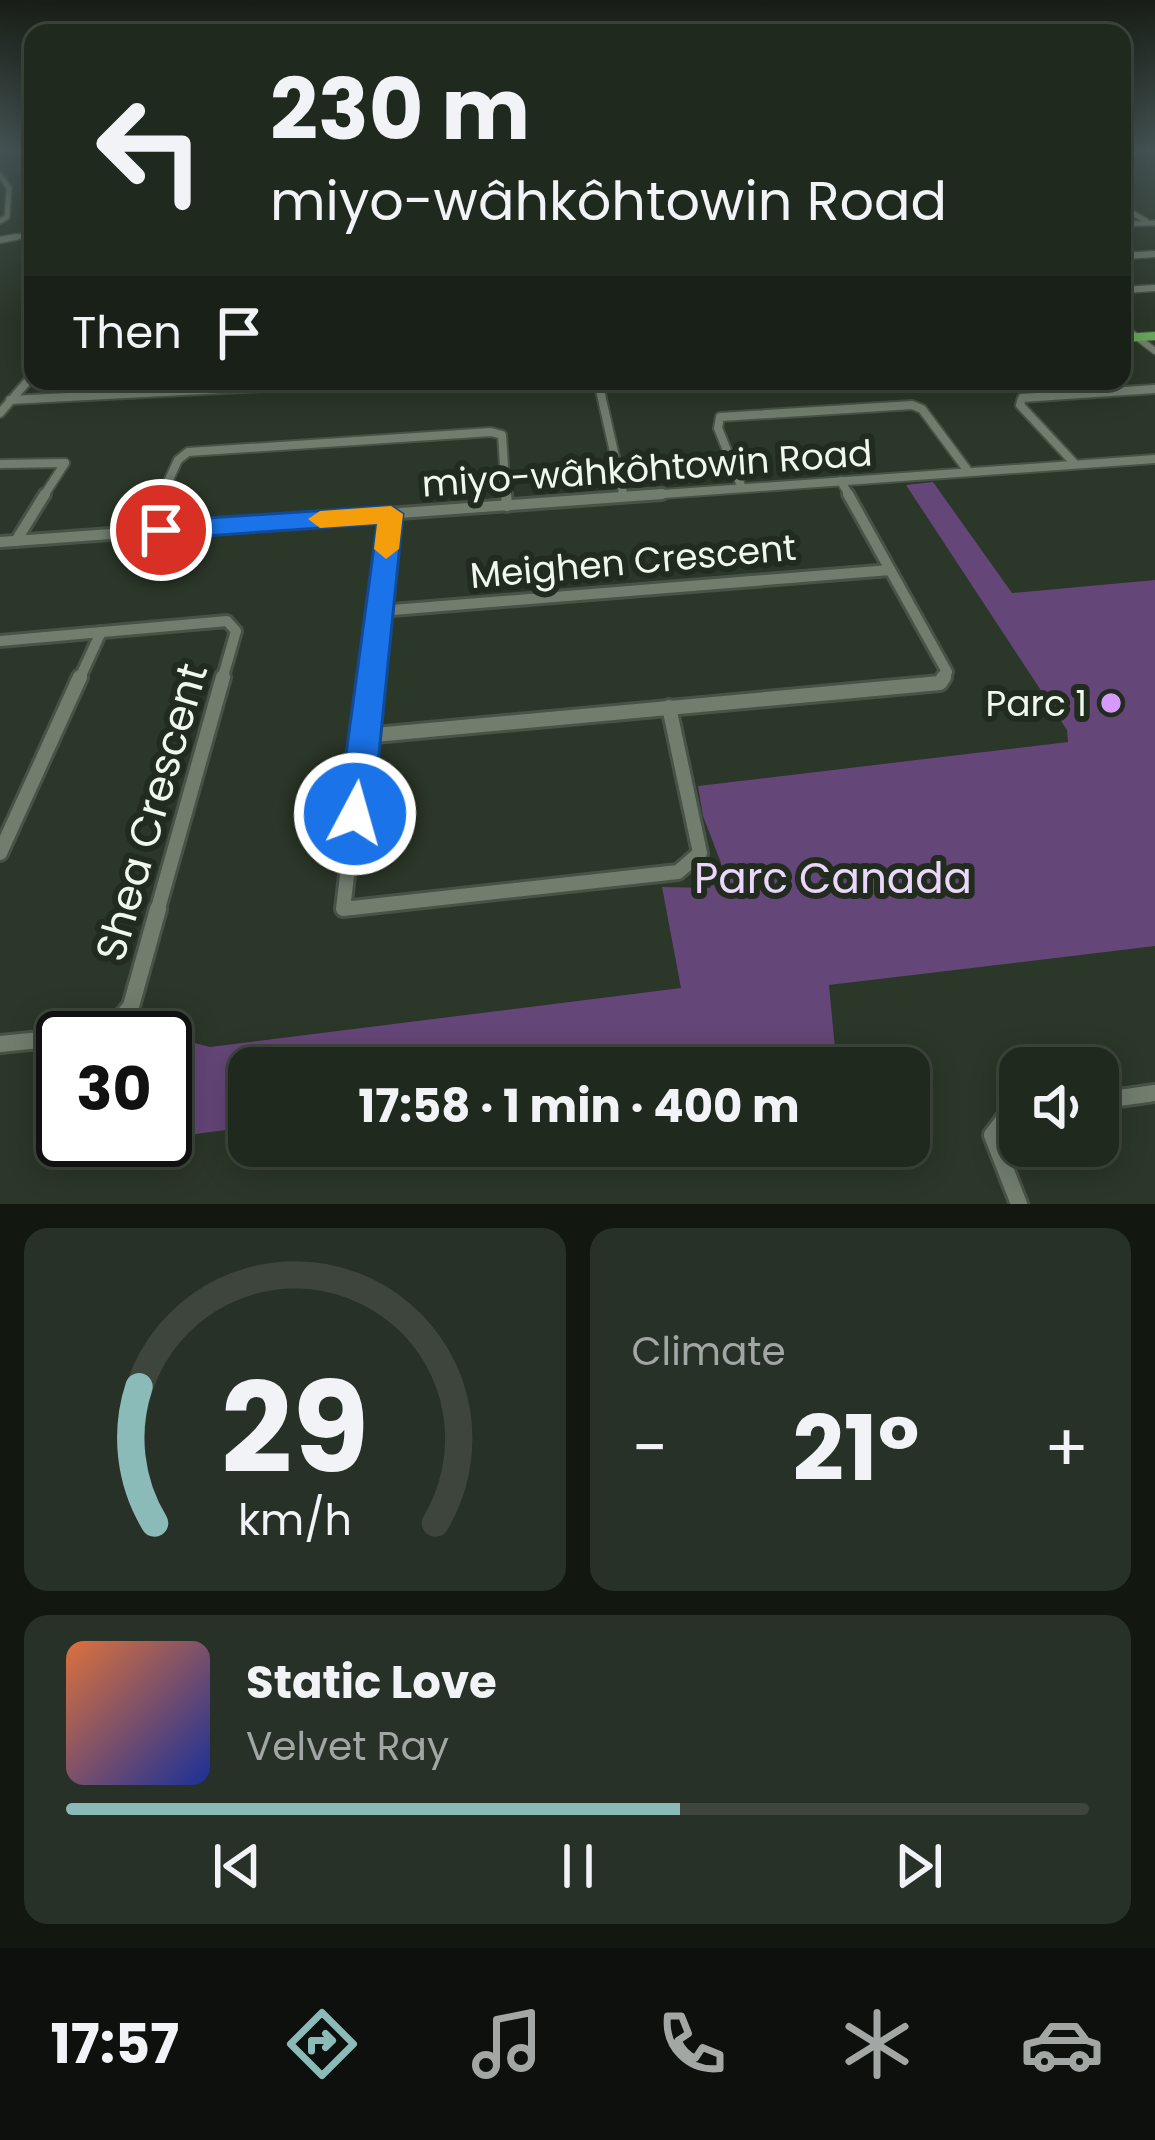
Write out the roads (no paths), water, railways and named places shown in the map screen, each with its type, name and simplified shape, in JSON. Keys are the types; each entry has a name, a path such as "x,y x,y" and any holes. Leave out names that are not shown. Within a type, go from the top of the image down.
{"street":[{"path":"0,413 24,385"},
{"path":"1076,464 1019,405 1022,398 1155,389"},
{"path":"10,400 179,390"},
{"path":"600,390 624,497"},
{"path":"742,488 718,428 720,417 912,405 922,409 968,471"},
{"path":"146,532 178,460 188,452 491,432 502,435 507,506"},
{"name":"miyo-wâhkôhtowin Road","path":"0,542 968,471 1152,462"},
{"path":"0,464 65,463 16,541"},
{"path":"364,736 940,682 946,672 841,482"},
{"path":"391,514 343,909 678,872 700,853 669,707"},
{"name":"Meighen Crescent","path":"380,611 890,570"},
{"name":"Shea Crescent","path":"0,641 227,621 236,631 131,1006 110,1033 0,1044"},
{"path":"0,853 101,632"},
{"path":"1119,1098 1155,1093"},
{"path":"999,1126 992,1135 999,1153"},
{"path":"1005,1167 1019,1204"}],"place":[{"name":"Parc 1","path":"1111,703"}],"park label":[{"name":"Parc Canada","path":"833,878"}]}
